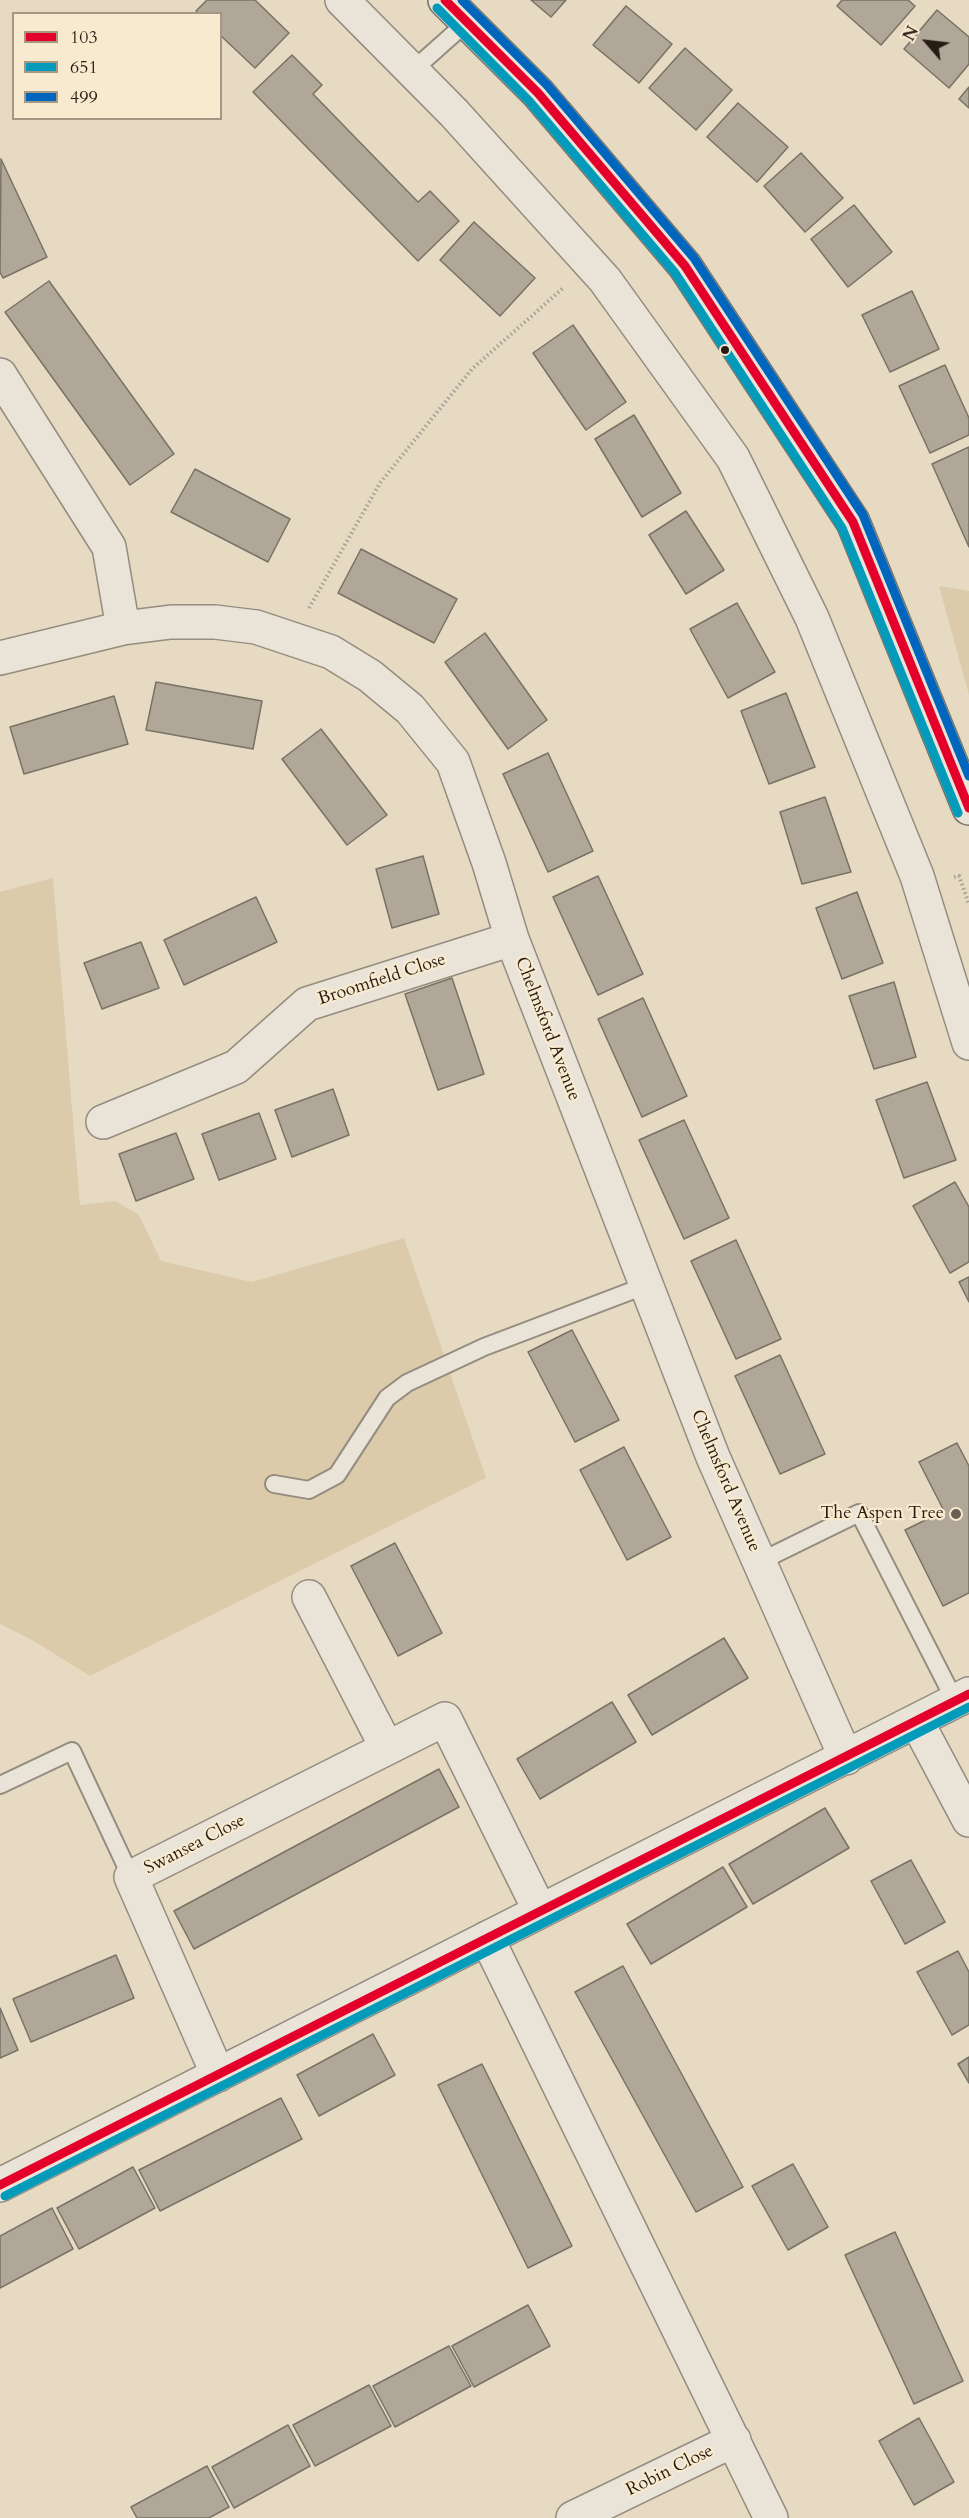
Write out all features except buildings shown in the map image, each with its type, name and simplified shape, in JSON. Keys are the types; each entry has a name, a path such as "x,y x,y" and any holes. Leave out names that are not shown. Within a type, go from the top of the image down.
{"street":[{"path":"342,0 454,113 604,280 733,458 812,618 917,876 969,1043"},
{"path":"456,11 538,93 685,266 853,522 969,808"},
{"path":"0,375 110,547 123,628"},
{"name":"Chelmsford Avenue","path":"0,658 123,628 171,622 215,622 256,627 292,637 331,652 370,676 410,709 453,762 489,863 512,939 713,1457 846,1758"},
{"name":"Broomfield Close","path":"104,1122 236,1067 307,1004 512,939"},
{"path":"309,1597 387,1748"},
{"path":"0,2185 962,1698"},
{"name":"Swansea Close","path":"218,2075 131,1877 445,1719 540,1911"},
{"path":"917,1722 969,1820"},
{"path":"487,1938 771,2518"},
{"name":"Robin Close","path":"573,2518 734,2440"}],"lane":[{"path":"412,71 456,11"},
{"path":"273,1484 309,1490 337,1475 387,1398 407,1383 484,1347 646,1285"},
{"path":"759,1562 859,1513 962,1698"},
{"path":"0,1785 72,1751 131,1877"}],"path":[{"path":"292,637 380,483 472,369 589,264"}],"shaded area":[{"path":"939,586 969,591 969,695"},
{"path":"53,878 80,1205 115,1201 139,1215 161,1261 252,1282 404,1238 486,1478 90,1676 32,1640 0,1624 0,892"}],"transit line":[{"name":"103","path":"445,0 538,93 685,266 853,522 969,808"},
{"name":"499","path":"462,0 547,85 694,258 863,515 969,776"},
{"name":"651","path":"437,8 529,101 675,273 842,528 958,813"},
{"name":"103","path":"0,2185 969,1694"},
{"name":"651","path":"5,2196 969,1707"}],"place":[{"name":"The Aspen Tree","path":"956,1514"}]}
